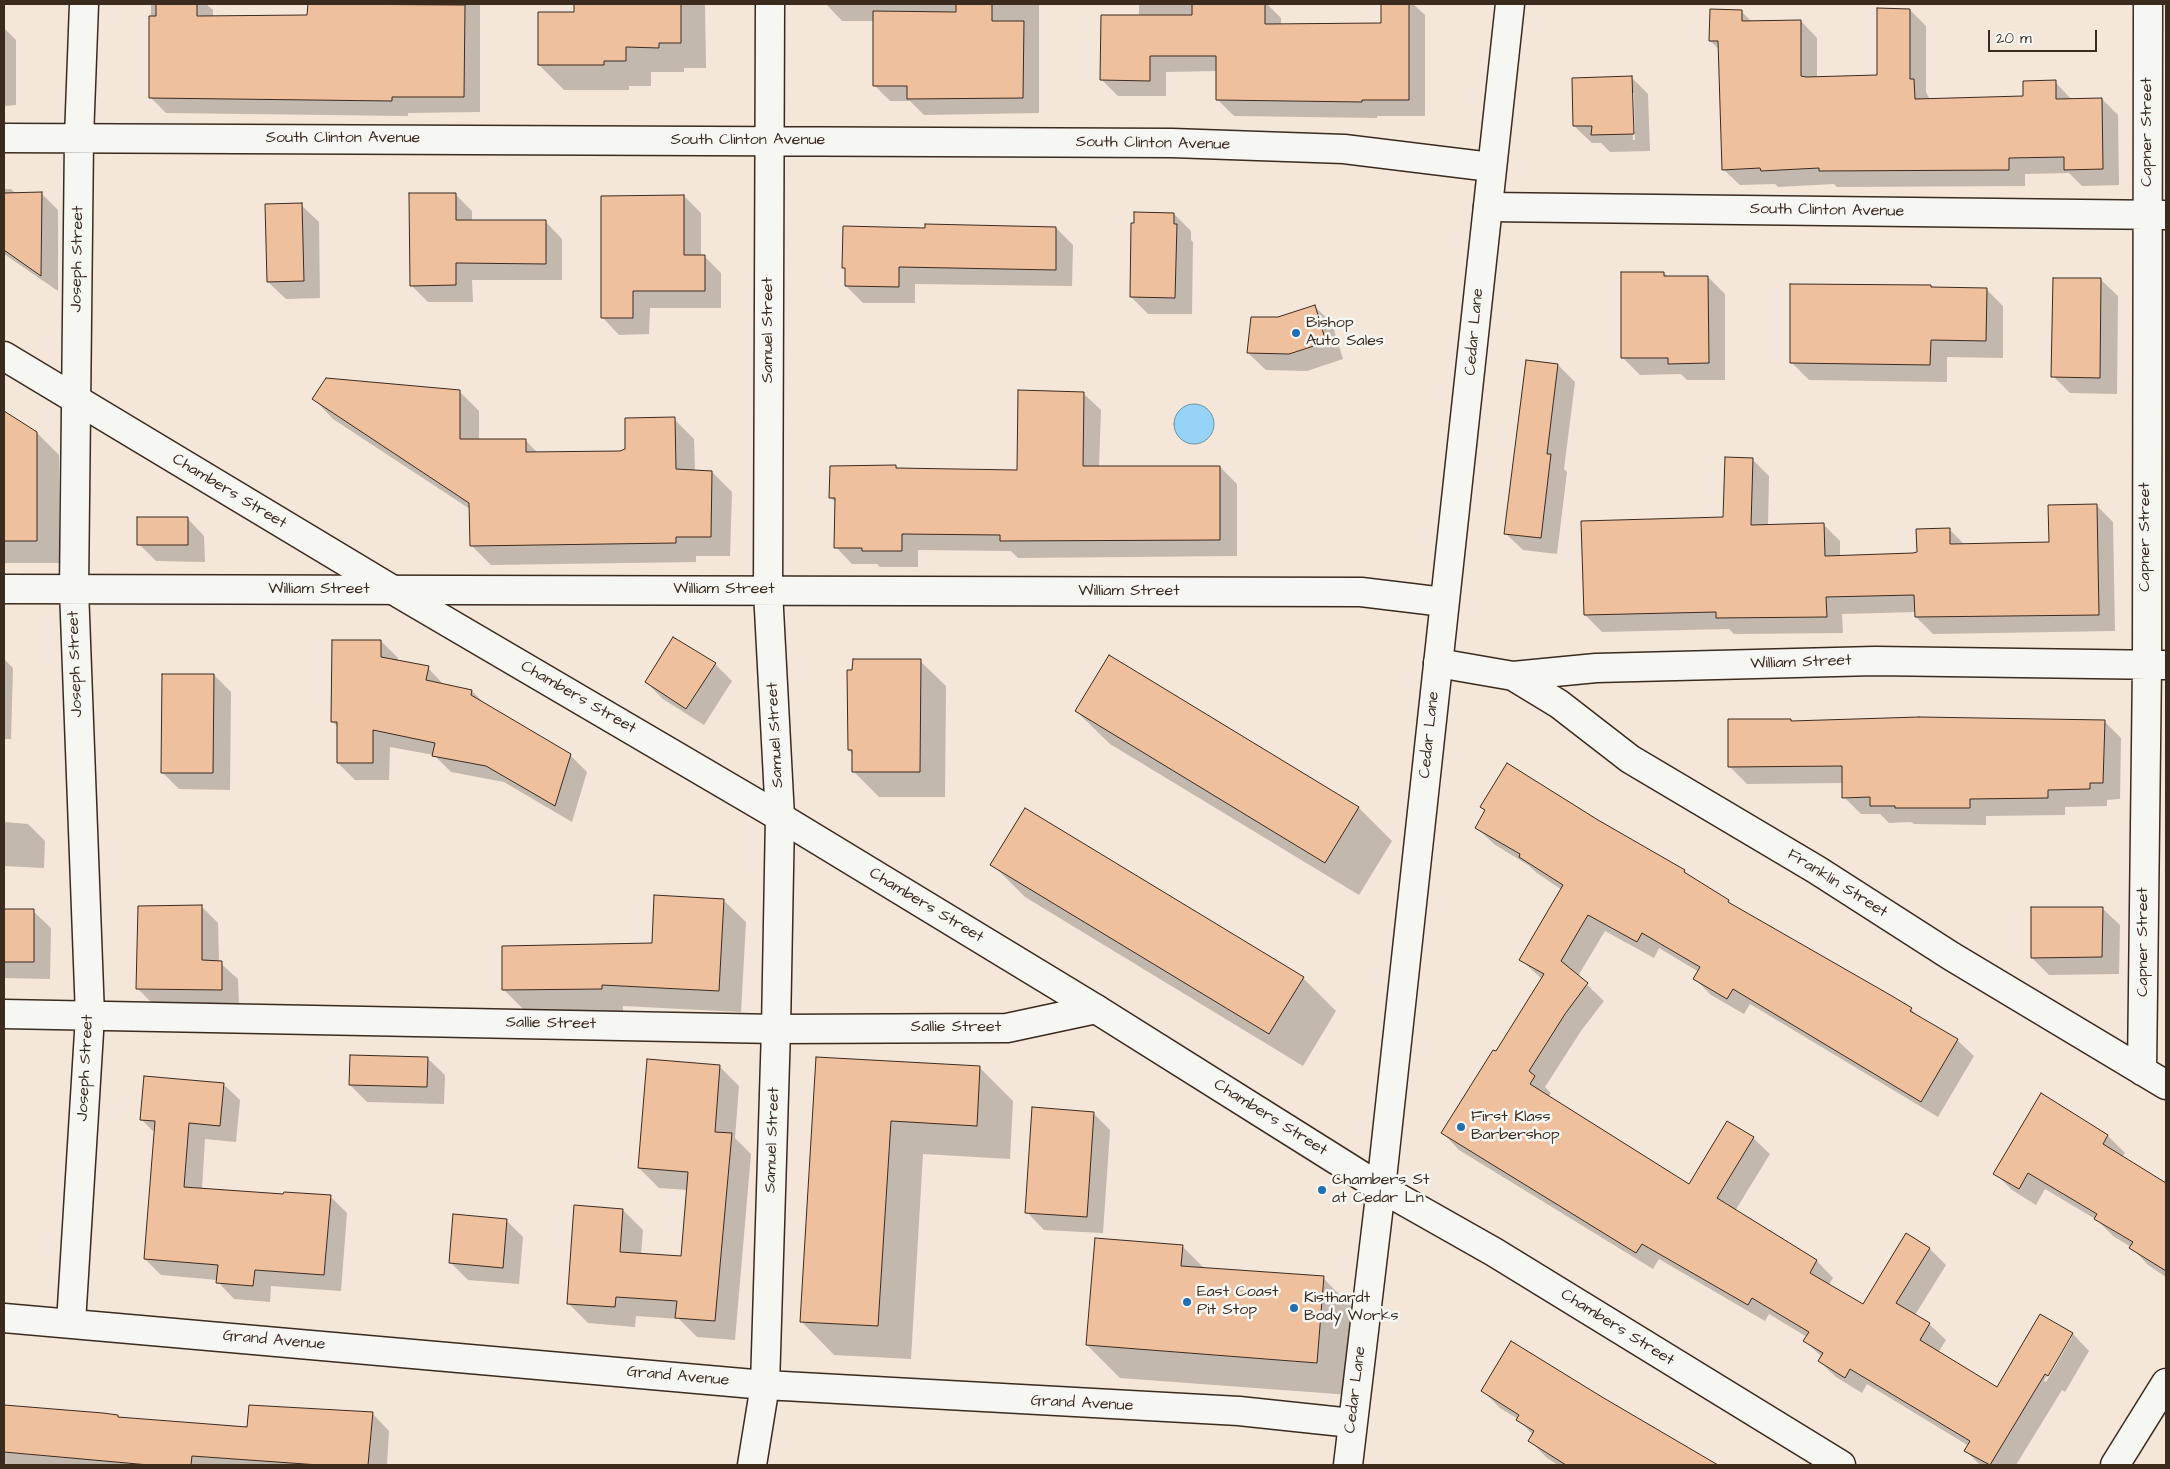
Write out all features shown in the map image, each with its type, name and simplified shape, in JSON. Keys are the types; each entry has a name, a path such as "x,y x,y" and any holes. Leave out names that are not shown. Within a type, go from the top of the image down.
{"street":[{"name":"Joseph Street","path":"71,1323 90,1016 74,589 79,138 84,4"},
{"name":"Samuel Street","path":"752,1465 764,1385 776,1029 780,817 768,591 770,4"},
{"name":"Cedar Lane","path":"1348,1465 1381,1188 1444,602 1464,440 1491,166 1510,4"},
{"name":"Capner Street","path":"2142,1071 2156,665 2157,215 2148,4"},
{"name":"South Clinton Avenue","path":"4,138 1191,144 1344,149 1491,166"},
{"name":"South Clinton Avenue","path":"1488,207 2157,215"},
{"name":"Chambers Street","path":"4,356 393,590 780,817 1096,1009 1381,1188 1494,1252 1841,1465"},
{"name":"William Street","path":"4,589 1361,592 1444,602"},
{"name":"William Street","path":"1438,663 1513,676 1596,668 1875,661 2156,665"},
{"name":"Franklin Street","path":"1513,676 1559,704 1630,758 1817,870 1951,956 2166,1085"},
{"name":"Sallie Street","path":"4,1014 776,1029 1008,1028 1096,1009"},
{"name":"Grand Avenue","path":"4,1318 764,1385 1239,1411 1352,1423"},
{"path":"2115,1465 2166,1383"}],"water":[{"path":"1194,404 1205,407 1211,413 1214,424 1211,435 1205,441 1194,444 1183,441 1177,435 1174,424 1177,413 1183,407"}],"building":[{"path":"156,4 197,4 197,16 307,15 308,4 465,5 464,97 392,97 392,101 149,98 149,16 156,16"},
{"path":"574,4 681,4 681,43 659,43 659,48 626,47 626,61 604,61 604,65 538,65 538,12 574,12"},
{"path":"956,4 992,4 992,21 1024,21 1023,98 907,99 907,86 873,86 873,11 956,12"},
{"path":"1192,4 1265,4 1265,24 1381,23 1381,4 1409,4 1409,100 1362,100 1362,102 1216,100 1216,56 1150,56 1150,81 1100,80 1101,15 1192,15"},
{"path":"1877,8 1910,9 1910,79 1914,79 1915,99 2023,96 2023,81 2056,80 2056,99 2102,98 2103,169 2064,170 2064,157 2009,158 2009,170 1819,171 1819,168 1761,171 1760,168 1722,170 1718,41 1709,41 1710,9 1742,10 1742,21 1801,20 1801,76 1806,77 1877,75"},
{"path":"1632,76 1634,134 1591,135 1592,126 1573,126 1572,78"},
{"path":"42,192 41,276 4,250 4,193"},
{"path":"409,193 456,193 456,220 546,220 546,264 456,263 456,285 410,286"},
{"path":"684,195 684,255 705,255 705,291 633,291 633,318 601,318 601,196"},
{"path":"302,203 304,281 267,282 265,204"},
{"path":"1134,212 1174,213 1174,224 1177,224 1175,298 1130,297 1131,223 1134,223"},
{"path":"925,224 1056,227 1056,270 899,267 899,287 845,286 845,268 842,268 843,226 925,228"},
{"path":"1621,272 1664,272 1664,276 1708,276 1709,363 1668,364 1668,358 1621,358"},
{"path":"2053,278 2101,278 2100,378 2051,377"},
{"path":"1790,284 1931,285 1931,287 1987,288 1986,341 1931,340 1930,365 1790,363"},
{"path":"1315,305 1326,342 1289,354 1247,353 1251,317 1278,317"},
{"path":"1526,360 1558,364 1547,454 1551,454 1541,538 1504,534"},
{"path":"326,378 460,390 460,439 526,439 526,452 620,451 625,449 625,418 675,417 676,469 712,471 711,537 676,537 676,543 470,546 469,503 312,399"},
{"path":"1018,390 1084,392 1083,466 1220,466 1220,540 1000,541 1000,535 902,534 902,551 862,551 862,548 834,548 835,498 829,498 830,466 896,465 896,468 1017,470"},
{"path":"4,411 37,432 37,541 4,541"},
{"path":"1725,457 1753,458 1751,525 1824,523 1825,556 1917,552 1916,529 1950,528 1950,544 2049,542 2048,505 2097,504 2099,615 1915,617 1914,595 1826,597 1827,617 1716,618 1716,612 1584,615 1581,521 1723,517"},
{"path":"137,517 188,517 188,545 137,545"},
{"path":"673,637 716,663 686,709 645,682"},
{"path":"332,640 381,640 381,657 429,666 426,680 472,690 471,695 571,754 555,806 486,766 432,756 435,743 373,730 373,763 337,763 337,722 331,722"},
{"path":"1109,655 1359,807 1325,863 1075,711"},
{"path":"853,659 921,659 920,772 852,772 852,750 848,750 847,670 852,670"},
{"path":"162,674 214,674 213,773 161,773"},
{"path":"1919,717 2105,720 2103,783 2090,783 2090,789 2048,790 2048,798 1970,799 1970,808 1895,808 1895,806 1870,806 1870,797 1842,798 1842,766 1728,767 1728,719 1791,719 1791,721"},
{"path":"1507,763 1598,820 1685,870 1684,872 1729,900 1728,902 1892,996 1912,1008 1910,1011 1958,1039 1921,1102 1733,989 1727,999 1693,979 1700,967 1642,933 1637,942 1588,915 1561,961 1588,983 1565,1014 1529,1071 1535,1076 1530,1084 1689,1184 1727,1121 1754,1137 1717,1198 1817,1260 1810,1273 1863,1304 1906,1233 1930,1248 1896,1303 1930,1323 1920,1340 1997,1387 2040,1314 2073,1333 2048,1376 2045,1374 1990,1465 1964,1451 1970,1441 1850,1369 1845,1378 1818,1361 1823,1353 1803,1341 1809,1332 1752,1298 1748,1305 1642,1244 1636,1253 1441,1133 1493,1050 1496,1051 1544,974 1519,960 1563,885 1519,857 1520,854 1475,828 1485,810 1480,807"},
{"path":"1025,808 1304,977 1269,1034 990,865"},
{"path":"654,895 724,899 719,991 602,985 602,989 502,990 502,946 652,943"},
{"path":"202,905 202,960 222,961 222,990 136,989 138,906"},
{"path":"2031,907 2103,907 2102,957 2031,958"},
{"path":"4,909 34,909 34,962 4,962"},
{"path":"350,1055 428,1057 427,1087 349,1085"},
{"path":"816,1057 980,1066 977,1126 891,1121 878,1326 800,1322"},
{"path":"647,1059 720,1065 715,1132 732,1133 715,1321 675,1318 677,1301 616,1297 615,1307 567,1304 574,1205 623,1209 620,1252 681,1256 688,1172 638,1168"},
{"path":"144,1076 224,1083 220,1126 189,1123 184,1187 283,1194 284,1192 331,1195 324,1275 255,1270 253,1286 216,1283 218,1265 144,1259 155,1121 140,1120"},
{"path":"2041,1093 2108,1135 2103,1144 2166,1183 2166,1271 2129,1248 2133,1242 2094,1219 2097,1214 2028,1173 2019,1189 1993,1174"},
{"path":"1032,1107 1094,1112 1087,1217 1025,1213"},
{"path":"453,1214 507,1219 503,1268 449,1263"},
{"path":"1095,1238 1183,1245 1181,1266 1324,1276 1317,1363 1086,1345"},
{"path":"1511,1341 1718,1465 1566,1465 1528,1441 1534,1431 1516,1420 1519,1415 1481,1391"},
{"path":"4,1405 103,1413 118,1415 118,1417 247,1427 249,1405 373,1412 368,1465 319,1465 192,1456 191,1465 149,1465 4,1452"}],"place":[{"name":"Bishop Auto Sales","path":"1296,333"},
{"name":"First Klass Barbershop","path":"1461,1127"},
{"name":"Chambers St at Cedar Ln","path":"1322,1190"},
{"name":"East Coast Pit Stop","path":"1187,1302"},
{"name":"Kisthardt Body Works","path":"1294,1308"}]}
